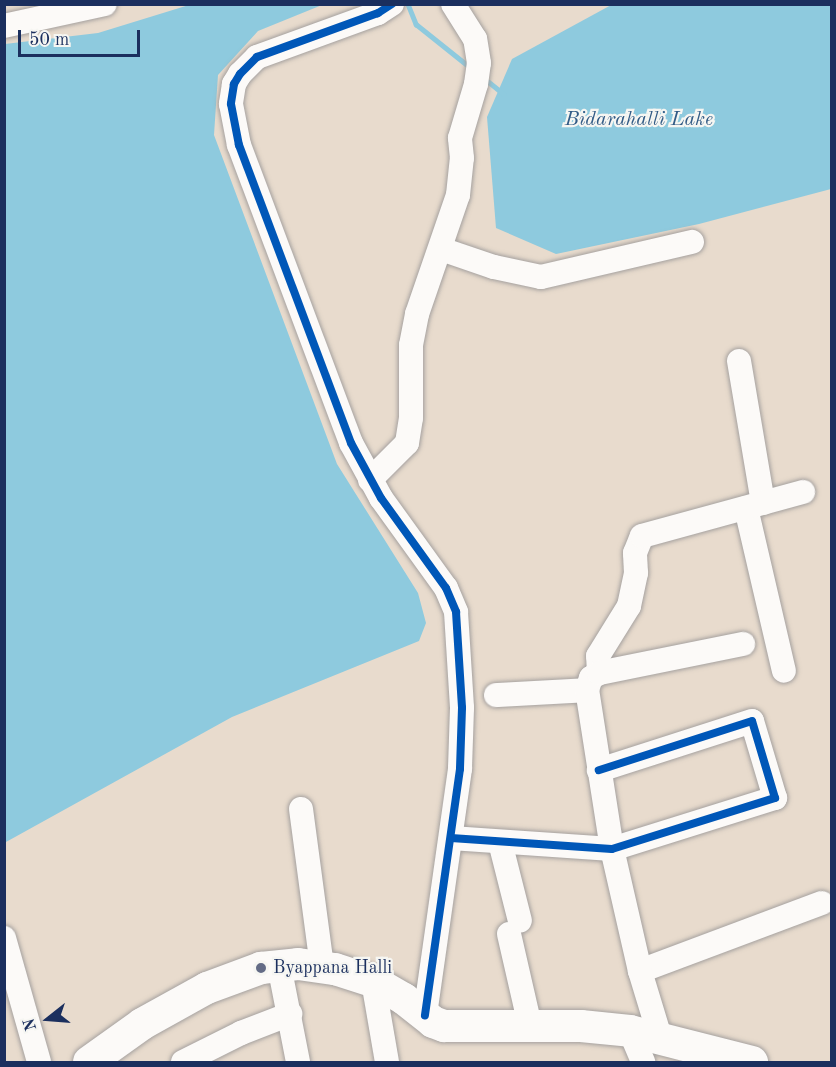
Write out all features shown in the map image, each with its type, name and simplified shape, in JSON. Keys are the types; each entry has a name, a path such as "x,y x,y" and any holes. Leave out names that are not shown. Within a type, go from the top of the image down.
{"main road":[{"path":"89,1062 142,1024 194,994 234,977 279,965 322,967 373,981 404,999 433,1022 454,1027 581,1026 630,1031 752,1062"}],"street":[{"path":"4,26 105,4"},
{"path":"370,480 407,442 411,418 411,345 425,288 441,249 458,195 462,158 460,138 476,84 479,63 475,39 453,4"},
{"path":"385,9 256,57 234,84 231,104 239,145 351,443 370,480 440,578 456,612 460,654 462,740 451,837 425,1016"},
{"path":"441,249 494,267 541,277 692,242"},
{"path":"739,361 755,506 784,671"},
{"path":"660,1037 640,971 612,849 599,770 593,681 598,656 631,598 636,573 634,553 642,536 803,492"},
{"path":"496,695 593,681 743,644"},
{"path":"451,837 612,849 775,798 752,721 599,770"},
{"path":"301,809 322,967"},
{"path":"500,842 530,1026"},
{"path":"640,971 822,903"},
{"path":"4,938 14,1000 39,1062"},
{"path":"279,965 298,1062"},
{"path":"373,981 387,1062"},
{"path":"183,1062 241,1033 290,1014"},
{"path":"630,1031 643,1062"}],"water":[{"name":"Bidarahalli Lake","path":"613,4 831,5 831,189 699,224 556,254 496,228 487,117 512,59"},
{"path":"189,5 322,5 258,31 218,75 214,135 337,464 418,593 426,623 419,641 232,717 6,842 5,44 98,33"}],"waterway":[{"path":"408,4 416,24 466,64"},
{"path":"489,82 504,94"}],"cycle path":[{"path":"392,4 378,13 257,57 240,74 234,84 231,104 239,145 351,443 381,498 446,588 456,612 462,708 460,769 425,1016"},
{"path":"451,838 612,849 775,798 752,721 599,770"}],"place":[{"name":"Byappana Halli","path":"261,968"}]}
